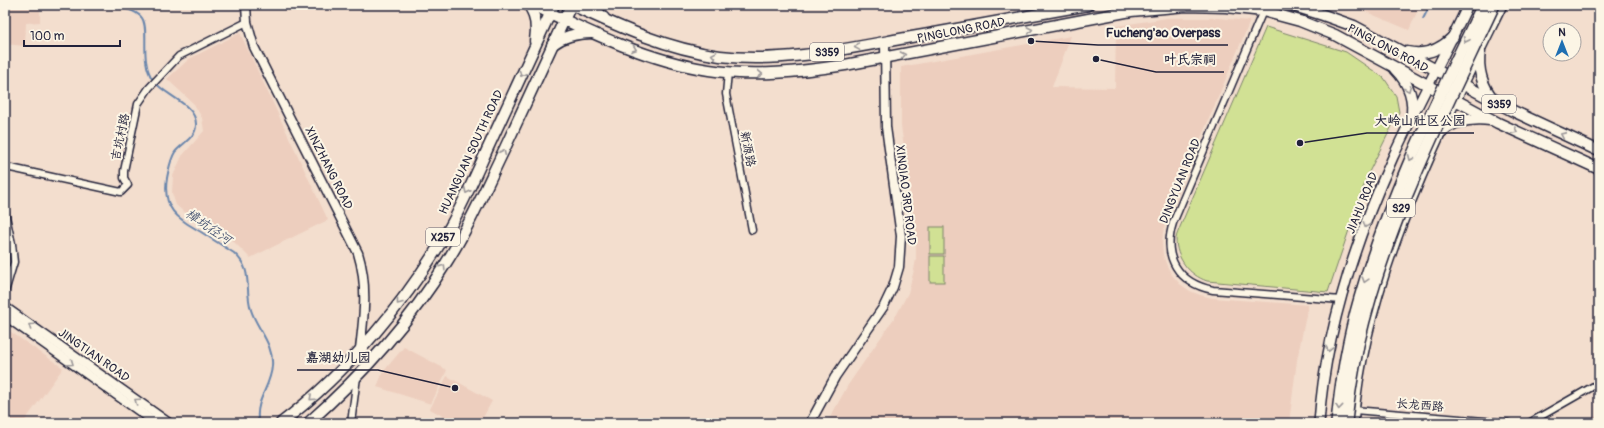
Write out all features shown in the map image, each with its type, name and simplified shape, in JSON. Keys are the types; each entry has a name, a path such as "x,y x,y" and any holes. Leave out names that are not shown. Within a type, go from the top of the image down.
{"highway":[{"name":"S29","path":"1337,423 1342,378 1353,326 1377,244 1412,156 1483,5"},
{"name":"S29","path":"1346,423 1350,388 1362,329 1373,288 1388,242 1422,157 1494,5"}],"main road":[{"path":"529,5 533,11 536,26 533,50"},
{"name":"S359","path":"534,5 552,9 564,19"},
{"name":"X257","path":"308,423 379,352 419,302 446,262 475,211 571,5"},
{"name":"PINGLONG ROAD","path":"571,5 642,35 683,48 720,56 742,57 782,57 802,55 885,42 1088,5"},
{"path":"593,5 609,22"},
{"name":"PINGLONG ROAD","path":"1292,5 1354,26 1500,104 1599,151"},
{"name":"JIAHU ROAD","path":"1319,423 1325,365 1341,300 1355,253 1393,158 1468,5"},
{"path":"1353,423 1357,386 1369,333 1386,271 1410,205 1441,132 1502,5"},
{"name":"PINGLONG ROAD","path":"564,19 624,46 676,64 728,72 787,73 885,58 1131,11 1167,7 1206,6 1263,11 1318,27 1497,122 1599,169"},
{"name":"HUANGUAN SOUTH ROAD","path":"281,423 328,383 360,349 403,297 450,226 552,9"},
{"path":"552,45 561,39 573,35 585,33 598,34"},
{"path":"1401,51 1422,53 1432,51 1444,46 1453,37"},
{"path":"1441,132 1452,124 1468,120 1483,119 1497,122 1500,104 1487,91 1479,64 1480,51"},
{"path":"1389,64 1401,75 1409,91 1413,105 1411,120"}],"street":[{"name":"XINZHANG ROAD","path":"246,5 247,22 254,47 358,253 363,274 365,294 360,349"},
{"name":"DINGYUAN ROAD","path":"1263,11 1173,223 1170,233 1170,253 1174,262 1185,278 1203,288 1341,300"},
{"name":"吉坑村路","path":"5,168 121,192 128,185 124,178 124,171 138,104 149,88 179,56 247,22"},
{"name":"XINQIAO 3RD ROAD","path":"810,423 835,377 884,306 893,287 899,267 901,236 886,127 885,42"},
{"name":"新源路","path":"728,72 726,94 752,230"},
{"path":"5,212 12,244 14,262 5,292"},
{"name":"JINGTIAN ROAD","path":"5,307 169,423"},
{"name":"JINGTIAN ROAD","path":"5,316 156,423"},
{"path":"351,423 357,375"},
{"path":"1529,423 1599,383"},
{"name":"长龙西路","path":"1354,410 1508,423"}],"shaded area":[{"path":"5,5 40,5 40,22 26,23 25,46 5,44"},
{"path":"1350,5 1420,5 1409,30"},
{"path":"1167,18 1217,18 1250,21 1166,221 1162,243 1163,255 1172,275 1180,284 1190,291 1200,295 1212,298 1308,305 1297,360 1289,423 827,423 848,385 897,314 908,293 914,270 916,259 916,235 901,126 901,67 1071,36 1052,87 1115,88 1116,26"},
{"path":"240,33 328,220 250,258 232,240 204,222 183,211 176,205 172,193 173,176 182,156 204,131 202,118 194,104 167,79 189,59"},
{"path":"5,328 63,368 23,423 5,423"},
{"path":"404,347 447,370 431,404 377,387 383,372"},
{"path":"447,376 492,401 480,423 456,423 430,409"},
{"path":"1599,415 1599,423 1584,423"}],"green space":[{"path":"1266,27 1346,52 1384,78 1396,96 1399,112 1368,174 1328,292 1207,281 1189,270 1178,253 1176,236"},
{"path":"930,227 944,227 944,254 930,254"},
{"path":"930,256 944,256 944,282 930,282"}],"waterway":[{"name":"樟坑径河","path":"99,5 128,10 138,14 142,18 145,30 146,64 153,80 185,105 195,117 196,129 194,133 173,155 167,178 167,198 169,205 178,217 234,253 244,266 251,310 268,344 272,358 271,373 259,405 258,418"},
{"path":"1423,19 1430,5"}],"place":[{"name":"Fucheng'ao Overpass","path":"1031,41"},
{"name":"叶氏宗祠","path":"1096,59"},
{"name":"大岭山社区公园","path":"1300,143"},
{"name":"嘉湖幼儿园","path":"455,388"}]}
